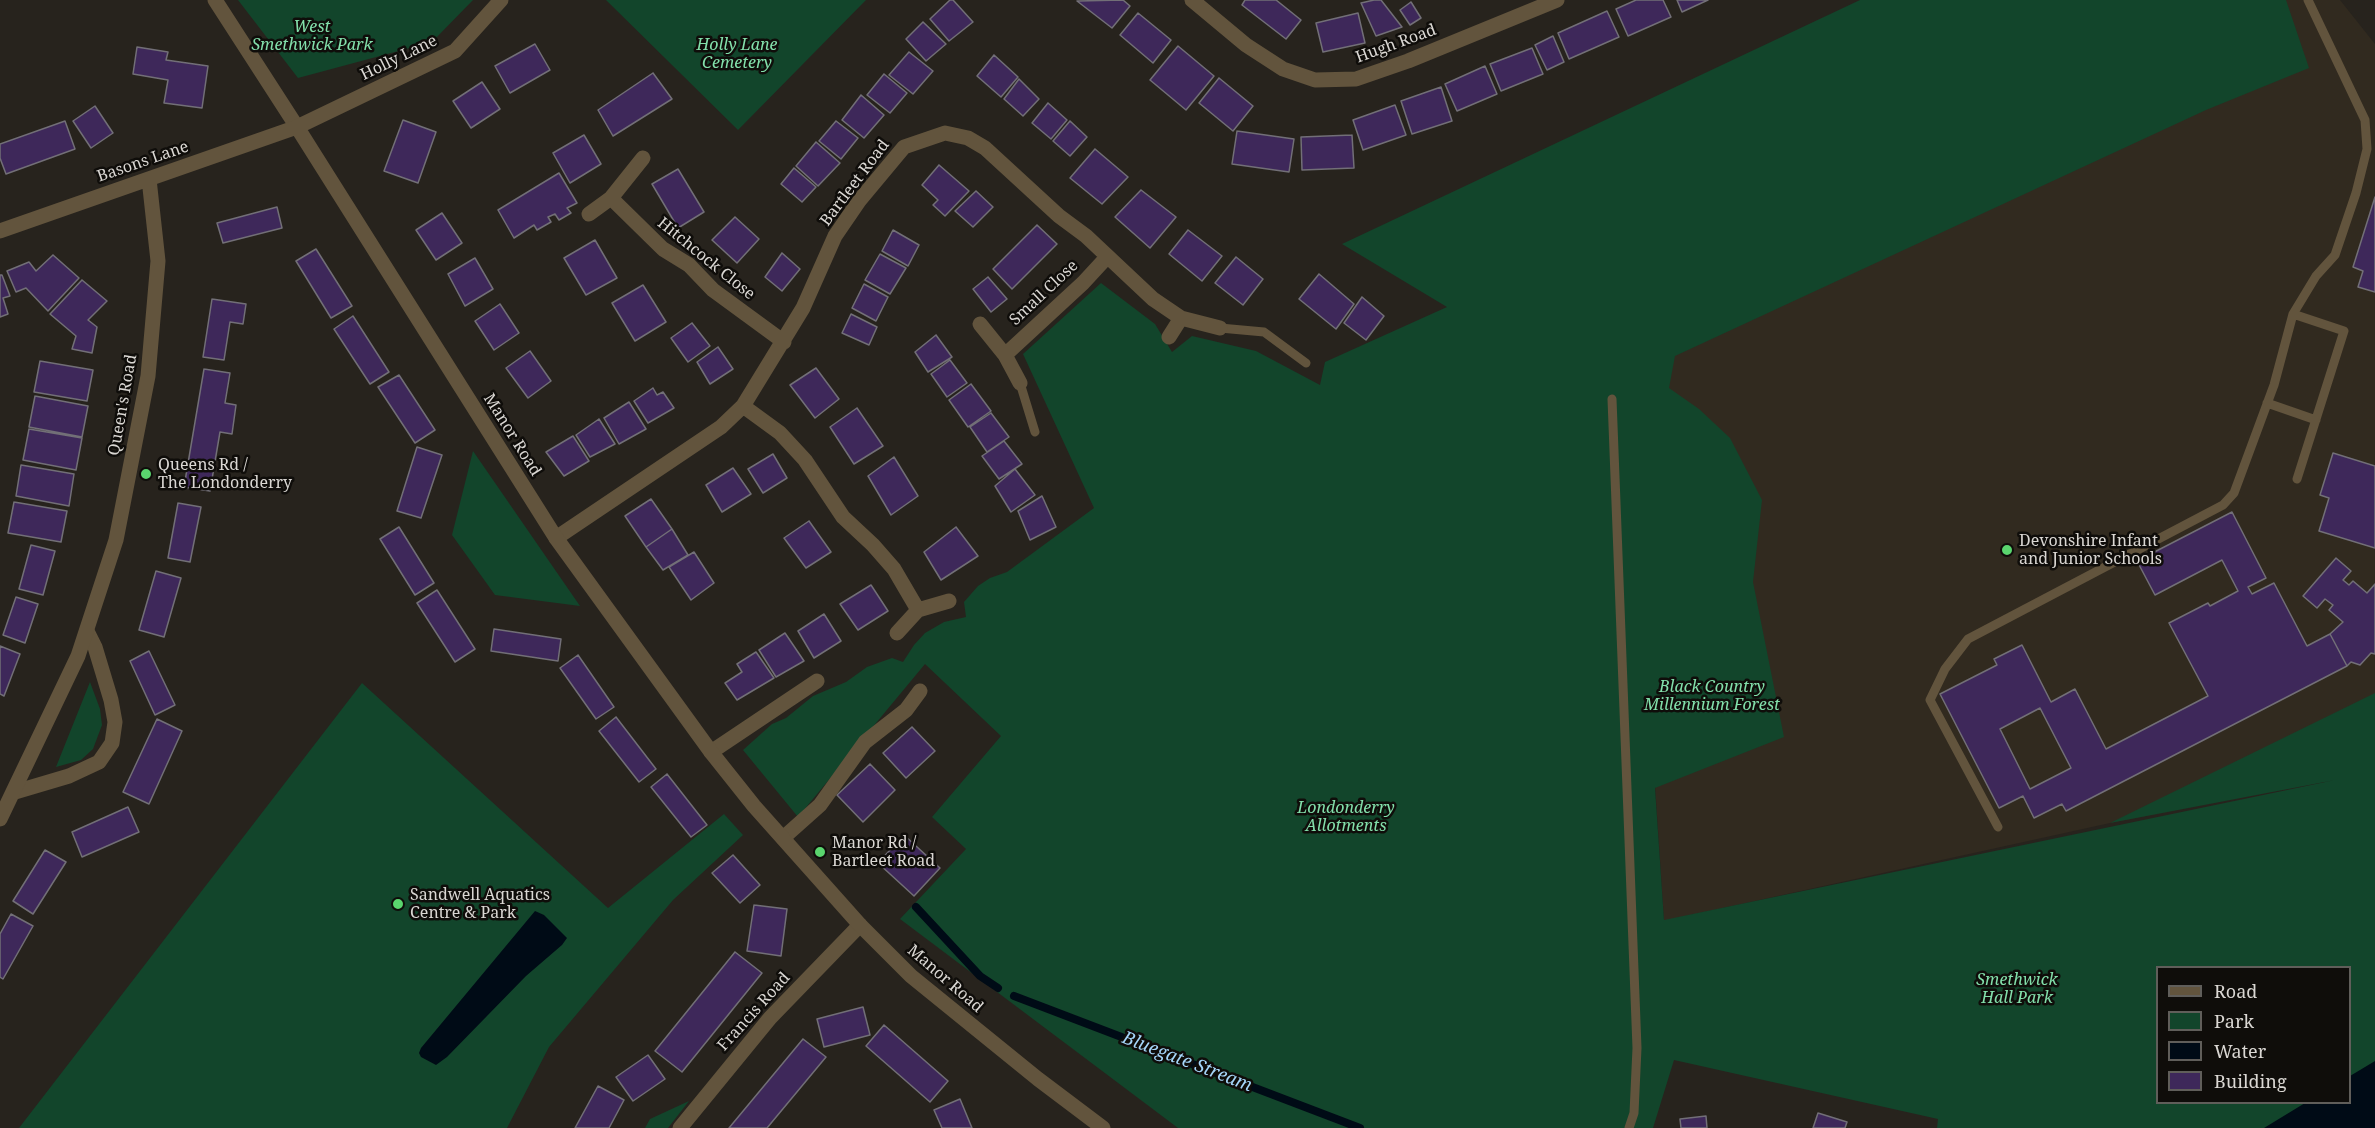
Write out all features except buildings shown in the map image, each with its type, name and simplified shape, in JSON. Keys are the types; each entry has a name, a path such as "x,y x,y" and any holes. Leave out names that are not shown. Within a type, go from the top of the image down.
{"street":[{"name":"Manor Road","path":"215,0 556,538 711,752 860,926 920,983 1038,1079 1103,1128"},
{"name":"Holly Lane","path":"297,127 455,51 501,0"},
{"name":"Hugh Road","path":"1192,0 1246,45 1283,69 1315,80 1356,79 1408,61 1557,0"},
{"name":"Basons Lane","path":"0,231 297,127"},
{"name":"Bartleet Road","path":"556,538 721,427 743,406 784,342 803,308 836,236 859,201 904,147 945,133 968,138 985,148 1059,216 1086,236 1153,300 1181,318 1220,328"},
{"path":"589,214 610,198 643,158"},
{"name":"Queen's Road","path":"0,819 15,792 87,631 116,540 148,376 158,261 149,179"},
{"name":"Hitchcock Close","path":"610,198 663,249 689,265 713,290 784,342"},
{"name":"Small Close","path":"1005,355 1083,283 1107,257"},
{"path":"1169,337 1181,318"},
{"path":"981,324 1005,355 1020,382"},
{"path":"743,406 780,433 805,460 843,517 873,545 894,569 918,610"},
{"path":"897,633 918,610 949,600"},
{"path":"15,792 69,776 99,762 112,743 115,722 111,700 95,647 87,631"},
{"path":"711,752 818,681"},
{"path":"783,838 820,805 865,742 906,710 920,691"},
{"name":"Francis Road","path":"680,1128 770,1018 860,926"}],"lane":[{"path":"1998,827 1930,700 1944,669 1968,639 2223,505 2234,493 2267,403 2293,314 2316,276 2335,255 2356,193 2367,149 2364,120 2308,0"},
{"path":"2293,314 2344,331 2297,479"},
{"path":"1220,328 1264,332 1306,363"},
{"path":"1020,382 1035,432"},
{"path":"1612,399 1636,1048 1634,1113 1629,1128"},
{"path":"2267,403 2316,420"}],"shaded area":[{"name":"Devonshire Infant and Junior Schools","path":"2285,0 2340,0 2375,44 2375,771 2110,823 1664,921 1625,328"}],"green space":[{"name":"West Smethwick Park","path":"238,0 473,0 432,42 298,78"},
{"name":"Holly Lane Cemetery","path":"606,0 866,0 738,130"},
{"name":"Londonderry Allotments","path":"1860,0 2286,0 2309,68 2206,110 1675,356 1669,388 1699,409 1730,438 1762,500 1753,582 1784,737 1655,788 1664,920 2335,780 2110,823 2375,693 2375,1128 1937,1128 1938,1119 1674,1060 1653,1128 1178,1128 900,919 966,849 932,817 1001,736 925,664 798,817 743,750 772,724 786,718 813,696 846,682 867,667 892,658 903,662 925,633 944,622 966,617 964,602 978,586 990,578 1007,572 1094,508 1023,354 1101,283 1155,324 1172,352 1192,336 1256,351 1320,385 1325,362 1447,307 1342,244"},
{"path":"473,451 580,606 495,595 452,535"},
{"path":"90,682 100,709 102,725 93,749 81,760 56,767"},
{"name":"Sandwell Aquatics Centre & Park","path":"362,683 608,908 724,814 743,835 673,900 549,1047 507,1128 19,1128"},
{"path":"689,1101 668,1128 645,1128 650,1119"}],"water":[{"path":"535,911 544,915 567,938 562,945 526,976 447,1057 436,1065 421,1057 419,1053 421,1048"},
{"path":"2375,1061 2375,1128 2264,1128 2303,1104 2351,1104 2351,1075"}],"waterway":[{"name":"Bluegate Stream","path":"916,907 980,976 998,988"},
{"name":"Bluegate Stream","path":"1014,996 1360,1128"}],"place":[{"name":"Queens Rd / The Londonderry","path":"146,474"},
{"name":"Devonshire Infant and Junior Schools","path":"2007,550"},
{"name":"Manor Rd / Bartleet Road","path":"820,852"},
{"name":"Sandwell Aquatics Centre & Park","path":"398,904"}],"park label":[{"name":"Black Country Millennium Forest","path":"1712,696"},
{"name":"Smethwick Hall Park","path":"2017,989"}]}
